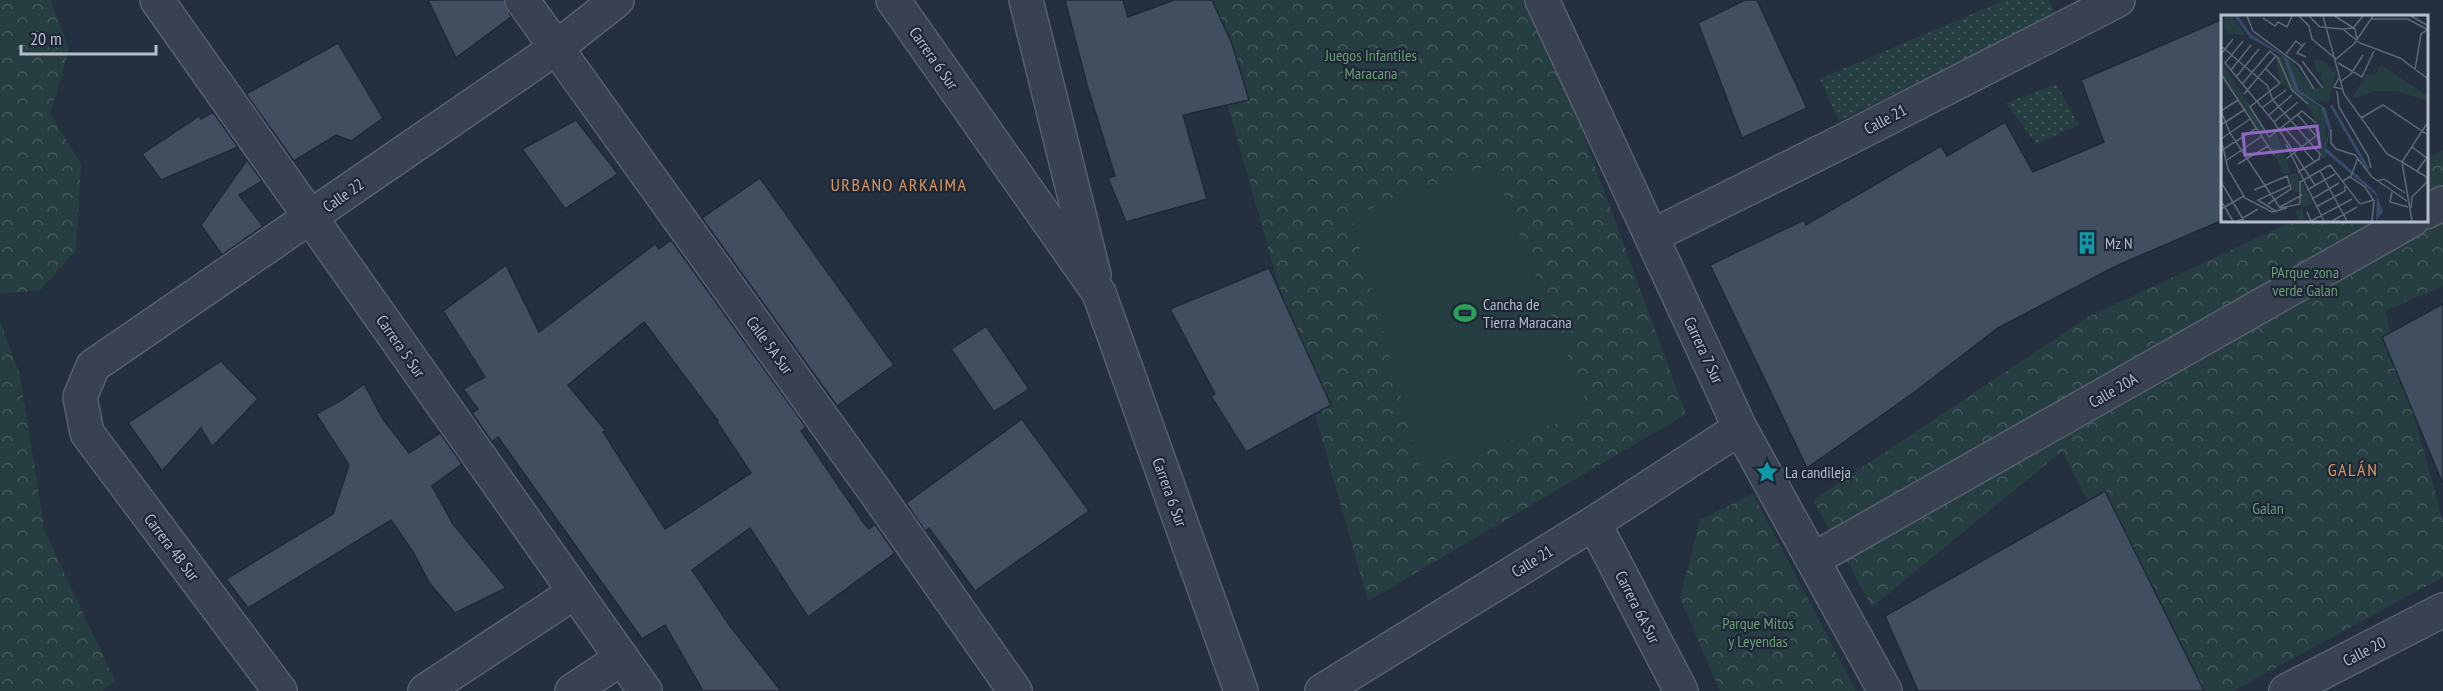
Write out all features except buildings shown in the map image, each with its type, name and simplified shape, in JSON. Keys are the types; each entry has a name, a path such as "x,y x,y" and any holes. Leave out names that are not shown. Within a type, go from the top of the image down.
{"street":[{"name":"Carrera 5 Sur","path":"157,0 645,691"},
{"name":"Calle 5A Sur","path":"522,0 874,490 1015,691"},
{"name":"Calle 22","path":"80,397 93,366 556,48 617,0"},
{"name":"Carrera 6 Sur","path":"893,0 1099,293"},
{"name":"Carrera 6 Sur","path":"1026,0 1099,293 1241,691"},
{"name":"Carrera 7 Sur","path":"1542,0 1740,428 1885,691"},
{"name":"Calle 21","path":"1652,236 1843,141 2084,7 2118,0"},
{"path":"2428,211 2443,203"},
{"name":"Calle 20A","path":"1814,559 2408,222"},
{"name":"Carrera 4B Sur","path":"80,397 87,433 280,691"},
{"name":"Calle 21","path":"1322,691 1594,523 1740,428"},
{"name":"Carrera 6A Sur","path":"1594,523 1682,691"},
{"path":"426,691 575,592"},
{"name":"Calle 20","path":"2286,691 2443,610"},
{"path":"572,691 622,658"}],"green space":[{"path":"0,0 51,0 69,50 50,114 81,164 76,250 40,290 0,294"},
{"name":"Juegos Infantiles Maracana","path":"1198,0 1534,0 1686,414 1368,601"},
{"path":"2005,0 2049,0 2056,14 1839,121 1820,79"},
{"path":"2056,84 2079,125 2036,144 2006,103"},
{"path":"2443,150 2443,286 2385,311 2443,521 2443,577 2233,691 2184,691 2062,451 1872,607 1813,500 2088,317 2291,222 2428,222 2428,158"},
{"name":"Cancha de Tierra Maracana","path":"1491,164 1590,411 1422,472 1351,216"},
{"path":"0,320 20,376 45,532 115,681 102,691 0,691"},
{"name":"Parque Mitos y Leyendas","path":"1753,494 1856,691 1720,691 1680,598 1700,520"}],"place":[{"name":"Mz N","path":"2087,243"},
{"name":"Cancha de Tierra Maracana","path":"1465,313"},
{"name":"La candileja","path":"1767,472"}],"district":[{"name":"URBANO ARKAIMA","path":"899,185"},
{"name":"GALÁN","path":"2353,470"}],"park label":[{"name":"PArque zona verde Galan","path":"2305,281"},
{"name":"Galan","path":"2268,508"}]}
